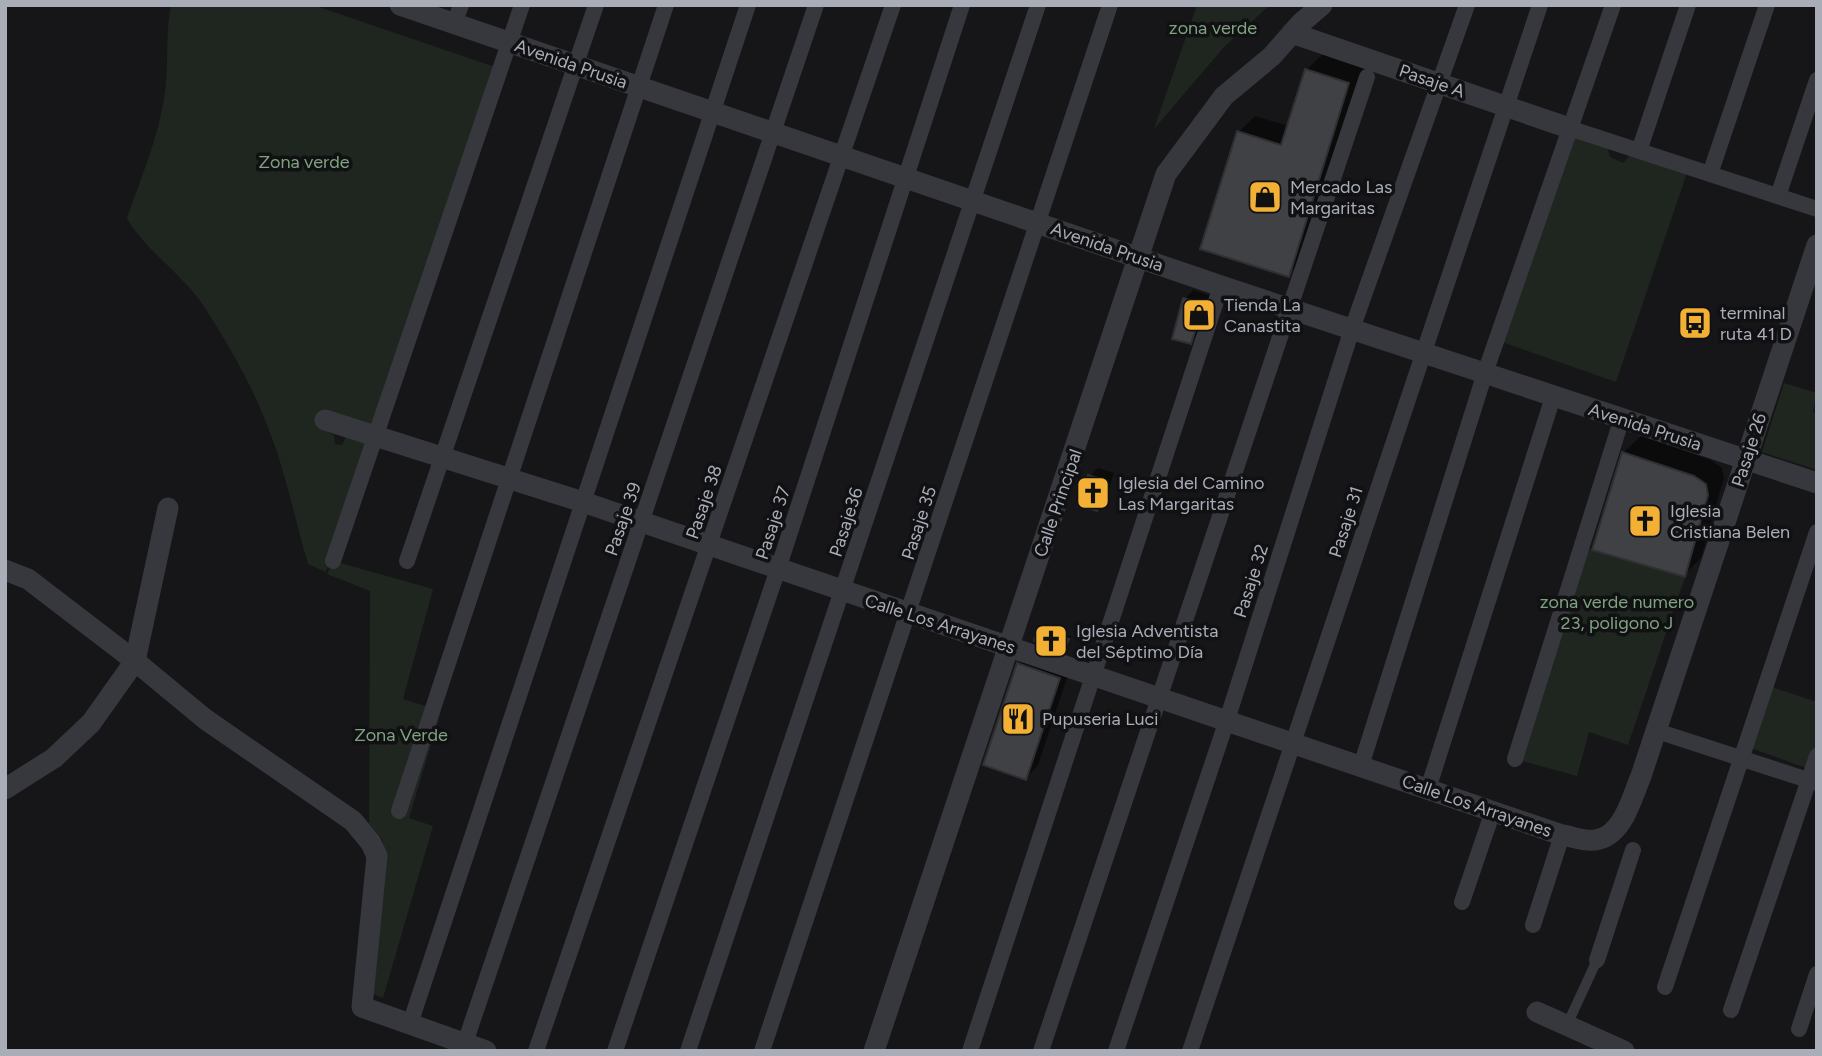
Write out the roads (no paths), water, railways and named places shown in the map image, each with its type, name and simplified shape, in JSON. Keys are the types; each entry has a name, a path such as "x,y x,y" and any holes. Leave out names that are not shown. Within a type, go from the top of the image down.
{"street":[{"name":"Avenida Prusia","path":"400,5 457,15 509,43 1621,421 1817,483"},
{"path":"333,561 522,5"},
{"path":"407,561 596,5"},
{"path":"399,811 666,5"},
{"path":"410,1024 748,5"},
{"name":"Pasaje 39","path":"465,1043 816,5"},
{"name":"Pasaje 38","path":"536,1051 893,5"},
{"name":"Pasaje 37","path":"615,1051 778,569 962,5"},
{"name":"Pasaje36","path":"688,1051 1038,5"},
{"name":"Pasaje 35","path":"762,1051 1110,5"},
{"name":"Calle Principal","path":"874,1051 1166,174 1224,96 1272,56 1322,5"},
{"name":"Pasaje 32","path":"1116,1051 1227,720 1352,329 1467,5"},
{"name":"Pasaje 31","path":"1190,1051 1540,5"},
{"path":"1361,766 1485,373 1613,5"},
{"path":"1639,151 1688,5"},
{"path":"1710,174 1767,5"},
{"name":"Pasaje A","path":"1292,33 1572,129"},
{"path":"1041,1051 1367,77"},
{"path":"1778,197 1817,80"},
{"path":"1572,129 1817,209"},
{"name":"Pasaje 26","path":"1595,841 1610,834 1625,816 1657,731 1817,245"},
{"path":"970,1051 1221,286"},
{"path":"1428,789 1553,397"},
{"name":"Calle Los Arrayanes","path":"325,421 509,477 1562,835 1595,841"},
{"path":"1515,759 1621,421"},
{"path":"5,789 54,758 90,723 135,661 168,508"},
{"path":"1665,988 1817,532"},
{"path":"5,570 27,579 135,661 205,719 354,821 371,843 377,856 362,1007 486,1051"},
{"path":"1657,731 1812,782"},
{"path":"1731,1010 1812,782 1817,756"},
{"path":"1462,902 1493,811"},
{"path":"1533,925 1562,835"},
{"path":"1597,960 1633,850"},
{"path":"1798,1029 1817,974"},
{"path":"1537,1012 1623,1051"}],"lane":[{"path":"1567,1025 1597,960"}],"place":[{"name":"Mercado Las Margaritas","path":"1265,197"},
{"name":"Tienda La Canastita","path":"1199,315"},
{"name":"terminal ruta 41 D","path":"1695,323"},
{"name":"Iglesia del Camino Las Margaritas","path":"1093,493"},
{"name":"Iglesia Cristiana Belen","path":"1645,521"},
{"name":"Iglesia Adventista del Séptimo Día","path":"1051,641"},
{"name":"Pupuseria Luci","path":"1018,719"}],"park label":[{"name":"zona verde","path":"1213,28"},
{"name":"Zona verde","path":"304,162"},
{"name":"zona verde numero 23, poligono J","path":"1617,612"},
{"name":"Zona Verde","path":"401,735"}]}
